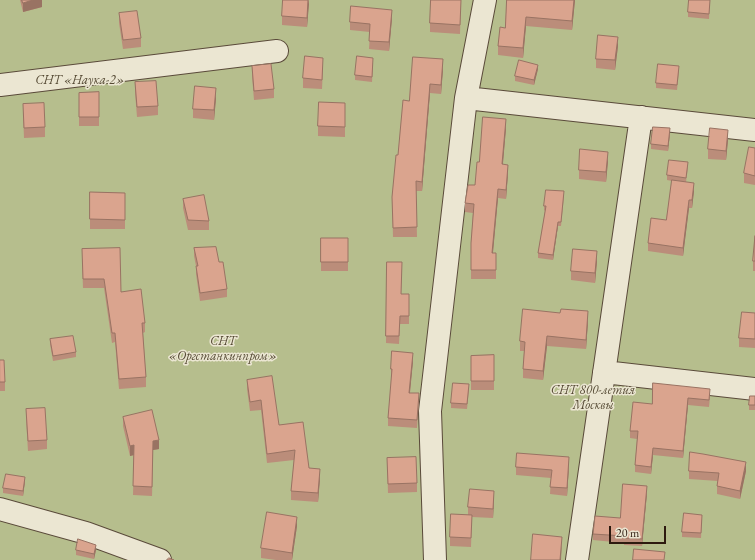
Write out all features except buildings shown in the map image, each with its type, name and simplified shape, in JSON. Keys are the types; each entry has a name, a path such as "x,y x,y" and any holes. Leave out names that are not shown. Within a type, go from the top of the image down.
{"street":[{"path":"436,560 430,411 466,98 485,0"},
{"path":"0,85 276,51"},
{"path":"466,98 755,130"},
{"path":"577,560 641,117"},
{"path":"604,372 755,389"},
{"path":"0,510 86,533 107,551 160,560"}],"green space":[{"path":"0,0 755,0 755,560 0,560"}],"park label":[{"name":"СНТ «Наука-2»","path":"80,80"},
{"name":"СНТ «Оргстанкинпром»","path":"223,348"},
{"name":"СНТ 800-летия Москвы","path":"593,398"}]}
